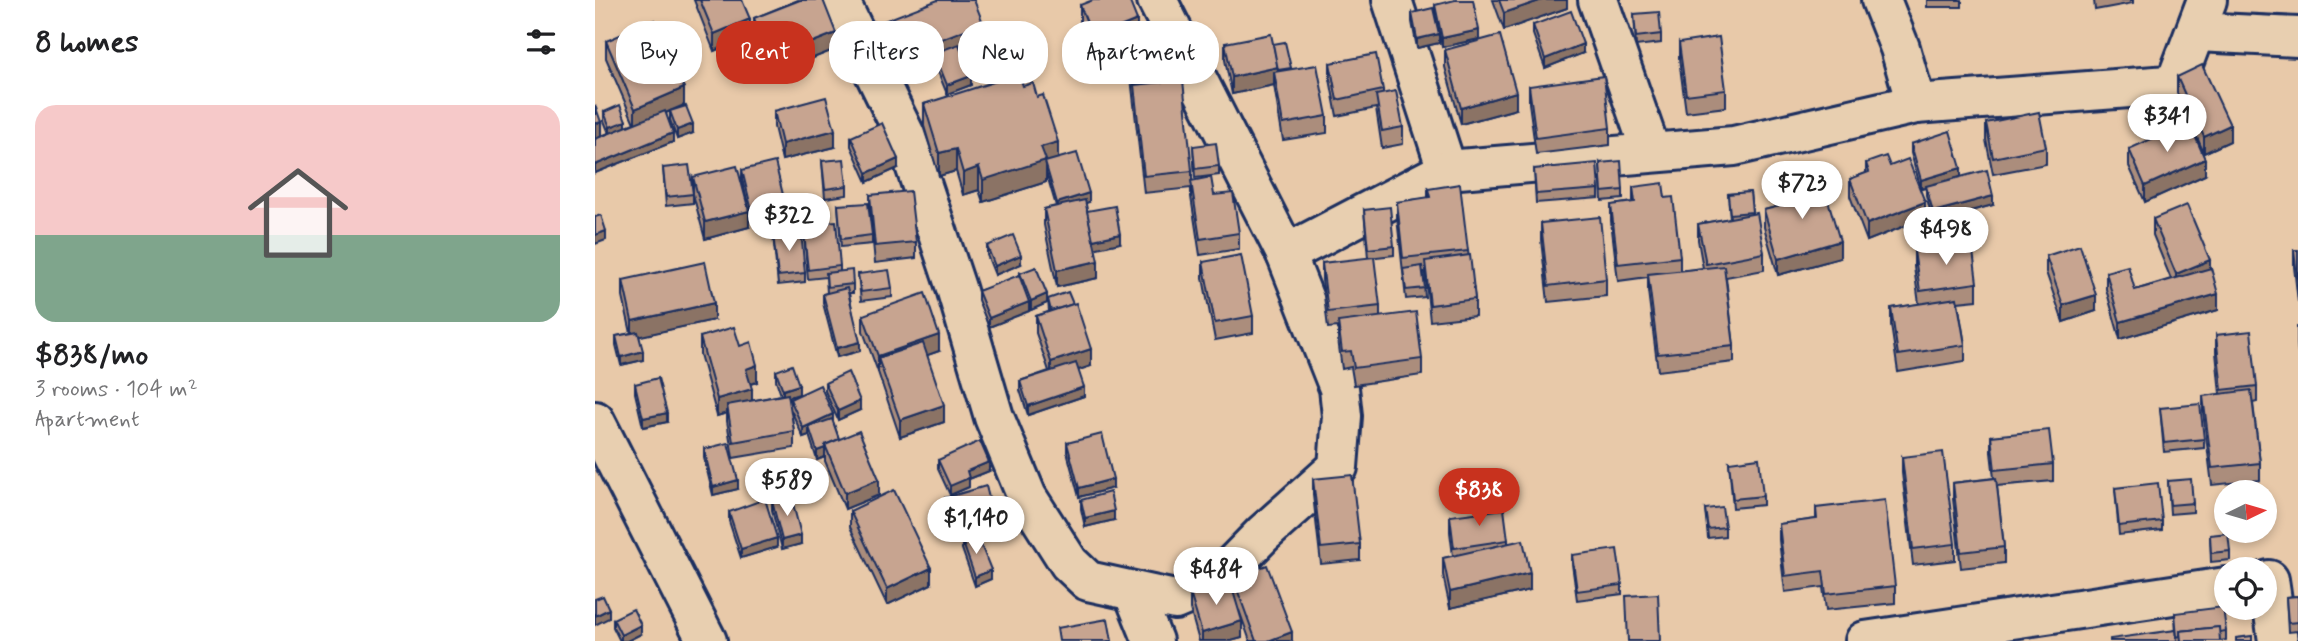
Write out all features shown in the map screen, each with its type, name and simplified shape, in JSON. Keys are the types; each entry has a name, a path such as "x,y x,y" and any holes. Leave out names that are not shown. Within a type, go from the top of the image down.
{"street":[{"path":"839,0 905,135 956,288 994,417 1027,497 1069,563 1088,581 1134,594 1175,600 1215,583 1263,534 1338,467 1342,416 1339,388 1286,254 1157,0"},
{"path":"1392,0 1447,170"},
{"path":"1598,0 1651,152"},
{"path":"1881,0 1900,48 1916,104"},
{"path":"1286,254 1447,170 1734,146 1916,104 2169,85 2178,77 2202,16 2298,37"},
{"path":"598,434 707,641"},
{"path":"1865,641 2214,589"},
{"path":"1134,594 1153,641"},
{"path":"2277,620 2277,641"}],"building":[{"path":"700,0 742,0 750,19 716,21 714,34"},
{"path":"800,0 823,0 831,21 829,21 829,36 815,41 815,21 755,21 754,18"},
{"path":"938,0 974,0 982,21 958,21 958,33 944,38 944,21 884,21"},
{"path":"1093,0 1129,0 1137,20 1086,21 1080,5"},
{"path":"1455,0 1473,0 1479,30 1442,38 1435,5"},
{"path":"1499,0 1542,0 1504,13"},
{"path":"1433,8 1439,34 1417,39 1412,13"},
{"path":"1571,11 1583,44 1545,59 1533,25"},
{"path":"1659,12 1661,34 1636,37 1634,14"},
{"path":"1271,34 1278,67 1232,77 1225,43"},
{"path":"1500,35 1516,92 1461,108 1445,50"},
{"path":"616,37 616,64 606,41"},
{"path":"1719,37 1726,90 1686,95 1679,43"},
{"path":"1285,42 1291,68 1278,70 1273,44"},
{"path":"958,44 958,81 947,85 944,78 944,49"},
{"path":"1376,54 1383,90 1337,100 1330,63"},
{"path":"1317,65 1327,116 1283,124 1274,72"},
{"path":"2202,65 2230,125 2204,137 2177,77"},
{"path":"1604,76 1610,128 1536,138 1529,86"},
{"path":"624,84 682,84 684,88 635,109"},
{"path":"987,84 1033,84 1037,97 1043,95 1058,142 1041,147 1046,160 983,180 979,167 963,173 956,149 939,153 924,104"},
{"path":"1183,84 1192,171 1144,176 1134,85"},
{"path":"1396,91 1403,127 1382,131 1376,95"},
{"path":"826,97 835,130 782,144 774,111"},
{"path":"595,105 601,122 595,124"},
{"path":"620,105 626,121 610,127 604,112"},
{"path":"686,106 693,124 677,130 670,111"},
{"path":"665,111 673,133 595,165 595,139"},
{"path":"2039,112 2046,147 1993,158 1986,123"},
{"path":"2189,122 2205,159 2145,186 2129,149"},
{"path":"882,123 898,159 867,173 851,137"},
{"path":"1950,131 1961,168 1921,180 1911,144"},
{"path":"1216,143 1219,166 1195,169 1193,146"},
{"path":"1077,153 1089,193 1057,203 1045,162"},
{"path":"1886,156 1890,166 1908,159 1925,202 1867,224 1850,179 1869,172 1866,163"},
{"path":"844,159 847,186 825,189 822,161"},
{"path":"1621,161 1623,190 1602,192 1600,163"},
{"path":"775,162 785,203 752,211 742,170"},
{"path":"1597,163 1599,189 1536,194 1534,169"},
{"path":"689,165 693,194 666,197 663,168"},
{"path":"737,166 749,211 705,222 693,177"},
{"path":"1987,170 1993,196 1933,212 1926,186"},
{"path":"1211,177 1214,195 1233,193 1239,233 1200,239 1191,181"},
{"path":"1822,180 1840,241 1778,259 1764,210 1788,204 1784,191"},
{"path":"1663,183 1665,198 1673,197 1680,257 1618,264 1611,205 1635,202 1633,187"},
{"path":"1460,184 1468,251 1403,258 1397,202 1430,197 1428,189"},
{"path":"910,191 916,242 875,246 870,195"},
{"path":"1750,192 1752,212 1730,214 1728,194"},
{"path":"1085,200 1098,261 1057,270 1044,209"},
{"path":"868,203 872,235 841,239 838,205"},
{"path":"2187,205 2210,260 2176,274 2153,219"},
{"path":"1115,206 1120,234 1093,240 1087,211"},
{"path":"1390,207 1394,246 1368,249 1364,210"},
{"path":"1757,213 1764,253 1706,264 1698,224"},
{"path":"601,215 606,231 595,235 595,217"},
{"path":"1600,217 1606,279 1548,286 1541,223"},
{"path":"836,221 840,266 808,270 803,224"},
{"path":"801,231 805,273 778,276 773,234"},
{"path":"1013,235 1021,255 995,266 987,246"},
{"path":"1972,243 1977,283 1920,291 1914,251"},
{"path":"2080,245 2096,295 2063,305 2046,256"},
{"path":"2294,250 2298,250 2298,286"},
{"path":"1241,255 1253,316 1215,323 1203,262"},
{"path":"1470,255 1475,299 1430,305 1425,261"},
{"path":"1374,257 1380,306 1328,312 1322,263"},
{"path":"705,262 714,303 632,321 623,280"},
{"path":"1422,266 1425,288 1406,290 1403,269"},
{"path":"1724,266 1734,346 1658,354 1648,274"},
{"path":"2128,266 2135,290 2211,268 2218,294 2120,322 2106,272"},
{"path":"1036,267 1047,294 1031,301 1020,273"},
{"path":"852,270 853,284 827,287 826,273"},
{"path":"889,270 892,288 861,292 858,274"},
{"path":"1019,275 1029,302 989,318 978,291"},
{"path":"847,288 860,342 837,348 823,294"},
{"path":"1068,292 1073,304 1051,311 1048,299"},
{"path":"925,293 939,335 878,356 863,315"},
{"path":"1957,298 1965,345 1898,355 1891,308"},
{"path":"1076,303 1091,349 1051,362 1036,316"},
{"path":"1416,312 1422,359 1354,368 1351,351 1342,352 1338,322"},
{"path":"734,327 740,346 751,342 757,365 746,369 752,389 717,399 700,337"},
{"path":"2251,331 2257,386 2222,390 2216,335"},
{"path":"638,332 643,351 621,357 616,336"},
{"path":"923,343 944,405 900,420 878,358"},
{"path":"1076,363 1084,387 1028,406 1020,381"},
{"path":"792,365 799,385 783,390 776,371"},
{"path":"848,372 860,401 838,411 825,383"},
{"path":"658,378 667,413 643,418 635,384"},
{"path":"820,385 833,414 803,428 790,399"},
{"path":"2251,390 2260,463 2212,468 2203,396"},
{"path":"788,394 794,431 733,442 727,405"},
{"path":"2200,404 2204,439 2164,443 2160,408"},
{"path":"832,419 839,439 817,451 809,427"},
{"path":"2049,430 2053,464 1995,470 1991,436"},
{"path":"859,431 879,479 845,493 825,445"},
{"path":"1102,434 1113,479 1079,488 1067,443"},
{"path":"980,441 989,462 967,471 969,478 950,486 938,460"},
{"path":"728,443 738,480 713,487 704,449"},
{"path":"1943,452 1955,544 1913,549 1902,457"},
{"path":"1759,458 1763,496 1733,499 1729,462"},
{"path":"1352,475 1360,544 1321,548 1313,479"},
{"path":"1996,478 2004,547 1961,552 1953,483"},
{"path":"2191,479 2193,503 2170,505 2168,481"},
{"path":"2158,483 2162,521 2119,526 2115,488"},
{"path":"986,486 990,502 949,514 945,498"},
{"path":"894,490 931,568 887,589 850,511"},
{"path":"1110,492 1114,511 1085,518 1081,500"},
{"path":"791,496 801,535 782,540 772,501"},
{"path":"765,499 777,538 741,549 729,512"},
{"path":"1885,500 1895,586 1826,594 1823,571 1785,576 1779,524 1817,519 1816,508"},
{"path":"992,506 995,529 972,532 969,509"},
{"path":"1722,507 1725,527 1708,529 1705,509"},
{"path":"1504,509 1508,540 1454,548 1450,516"},
{"path":"977,535 991,570 975,577 962,540"},
{"path":"2210,535 2214,535 2214,543 2229,543 2230,551 2211,553"},
{"path":"1523,540 1530,573 1450,592 1443,558"},
{"path":"1617,549 1622,585 1577,591 1572,555"},
{"path":"1267,565 1292,632 1268,641 1256,641 1233,578"},
{"path":"1230,581 1242,621 1202,633 1190,593"},
{"path":"1658,594 1660,641 1628,641 1626,596"},
{"path":"603,596 609,609 595,616 595,599"},
{"path":"2298,596 2298,622 2288,623 2286,597"},
{"path":"2214,608 2214,620 2225,620 2226,631 2219,632 2219,627 2180,631 2180,636 2177,637 2175,613"},
{"path":"633,609 641,625 621,635 613,619"},
{"path":"1108,619 1112,641 1059,641 1057,628"},
{"path":"2219,627 2220,641 2181,641 2180,631"},
{"path":"2176,630 2177,641 2110,641 2110,639"},
{"path":"2252,636 2252,641 2236,641 2236,638"}]}
